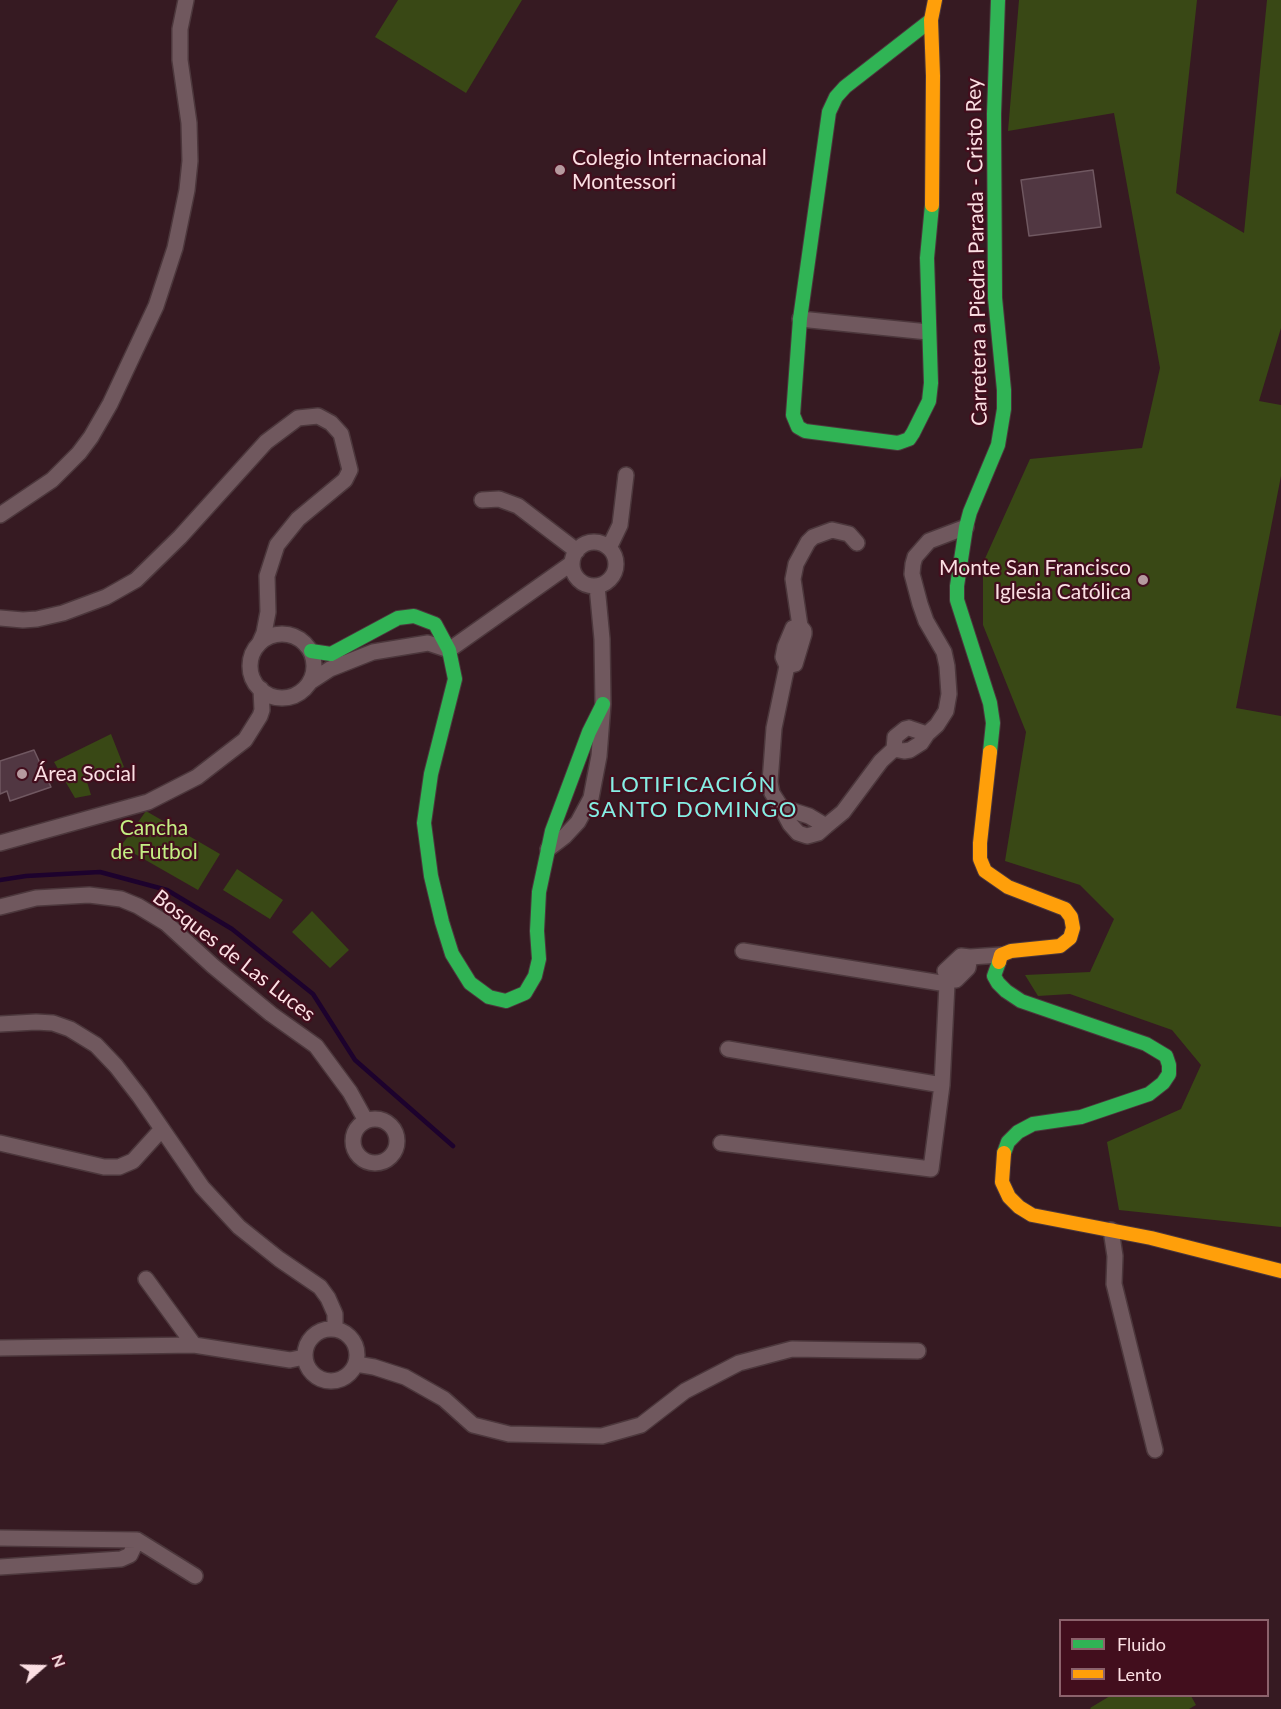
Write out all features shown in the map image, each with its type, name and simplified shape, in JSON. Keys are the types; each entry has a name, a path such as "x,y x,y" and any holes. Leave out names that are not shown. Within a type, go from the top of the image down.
{"street":[{"path":"0,515 52,480 73,460 91,437 110,404 156,306 177,238 187,190 190,161 189,123 180,60 180,29 186,0"},
{"path":"931,20 845,87 836,97 829,112 800,319 793,415 798,427 805,430 898,443 909,438 929,401 927,258 932,213 931,20 935,0"},
{"name":"Carretera a Piedra Parada - Cristo Rey","path":"998,0 994,114 995,298 1004,409 998,445 966,527 957,600 990,704 993,723 980,859 985,871 1008,887 1065,909 1071,917 1073,928 1070,938 1060,946 1011,951 1001,955"},
{"path":"800,319 928,332"},
{"path":"0,618 37,619 63,613 106,597 136,580 180,537 266,442 298,418 318,416 332,423 341,434 350,470 345,480 298,519 277,545 267,576 267,623 251,658 252,677 261,689 274,697 285,698"},
{"path":"609,548 620,525 626,475"},
{"path":"482,500 499,499 518,506 574,557"},
{"path":"857,543 849,534 832,530 813,537 796,564 793,579 800,626 793,628 783,657 786,666 774,728 770,782 772,793 790,824 798,832 807,836 818,833 843,812 881,761 894,749 910,750 921,743 946,711 949,694 944,652 926,621 920,604 912,574 913,564 929,541 966,527"},
{"path":"449,650 574,557 582,546 596,542 603,544 609,548 616,560 616,568 609,580 597,586 584,584 573,569 574,557"},
{"path":"548,849 578,822 591,798 599,756 603,704 602,639 597,586"},
{"path":"267,602 278,622 311,651 314,662 310,682"},
{"path":"311,651 331,654 398,618 414,616 435,624 449,650 455,679 431,774 424,823 431,876 452,954 470,984 489,998 506,1001 525,993 535,976 538,959 539,892 552,831 589,732 603,704"},
{"path":"260,642 276,634 291,635"},
{"path":"0,843 148,802 197,777 245,740 260,716 271,706 303,690 310,682 330,669 373,652 428,643 449,650"},
{"path":"260,716 263,703 261,689"},
{"name":"Bosques de Las Luces","path":"0,907 36,898 89,895 121,899 138,906 166,923 249,996 316,1046 350,1092 366,1121"},
{"path":"743,951 949,982 963,974 969,965 970,957 1001,955 994,976 1006,992 1021,1001 1146,1044 1166,1056 1169,1065 1169,1074 1163,1083 1149,1094 1081,1117 1033,1124 1018,1132 1008,1142 1003,1158 1002,1182 1009,1197 1032,1215 1151,1238 1281,1271"},
{"path":"721,1143 931,1169 942,1085 949,982"},
{"path":"0,1024 53,1023 70,1029 96,1045 122,1074 202,1187 239,1227 279,1259 321,1287 335,1314 335,1329"},
{"path":"728,1049 942,1085"},
{"path":"0,1143 104,1167 119,1167 133,1161 162,1129"},
{"path":"1111,1230 1115,1256 1114,1284 1155,1450"},
{"path":"146,1279 194,1345"},
{"path":"335,1329 352,1339 358,1356 352,1372 343,1379 328,1382 310,1372 304,1357 305,1348 318,1332 335,1329"},
{"path":"0,1348 194,1345 290,1360 304,1357"},
{"path":"356,1364 405,1377 444,1399 473,1425 509,1434 602,1436 641,1425 685,1391 739,1363 792,1349 918,1351"},
{"path":"0,1538 137,1540 195,1576"},
{"path":"0,1567 121,1559 130,1555 137,1540"}],"green space":[{"path":"398,0 522,0 466,93 375,37"},
{"path":"1019,0 1197,0 1176,193 1244,233 1267,0 1281,0 1281,328 1259,401 1281,405 1281,476 1236,708 1281,716 1281,1227 1119,1210 1107,1142 1181,1109 1201,1065 1172,1030 1070,994 1038,996 1025,975 1090,972 1114,919 1080,885 1005,861 1026,732 983,625 983,563 1030,459 1142,448 1160,368 1114,113 1008,131"},
{"path":"111,734 124,767 87,782 91,795 75,798 54,762"},
{"name":"Cancha de Futbol","path":"146,811 220,854 198,890 121,846"},
{"path":"237,869 283,900 270,919 223,890"},
{"path":"312,911 349,950 330,968 292,932"},
{"path":"1108,1697 1192,1697 1196,1705 1189,1709 1090,1708"}],"building":[{"path":"1093,170 1101,227 1029,236 1021,180"},
{"name":"Área Social","path":"34,750 51,787 10,801 7,791 0,794 0,761"}],"waterway":[{"path":"0,880 26,876 100,872 167,890 232,929 313,994 355,1060 453,1146"}],"traffic: fast":[{"path":"990,752 993,723 990,703 957,600 957,586 966,527 998,445 1004,409 995,298 994,114 998,0"},
{"path":"931,20 845,87 836,97 829,112 800,319 793,415 798,427 805,431 898,443 909,439 913,433 929,401 931,383 927,258 932,205"},
{"path":"311,651 331,654 398,618 414,616 435,624 449,650 455,679 431,774 424,823 431,876 452,954 470,983 489,997 506,1001 525,993 535,976 539,959 537,931 539,892 552,831 589,732 603,704"},
{"path":"999,962 994,976 1006,991 1021,1001 1146,1044 1166,1056 1169,1065 1169,1074 1163,1083 1149,1094 1081,1117 1033,1124 1018,1132 1008,1142 1004,1153"}],"traffic: slow":[{"path":"932,205 931,20 935,0"},
{"path":"990,752 980,843 980,859 985,871 1008,887 1065,909 1071,917 1073,928 1070,938 1060,946 1011,951 1001,955 999,962"},
{"path":"1004,1153 1002,1182 1009,1197 1032,1215 1151,1238 1281,1271"}],"place":[{"name":"Colegio Internacional Montessori","path":"560,170"},
{"name":"Monte San Francisco Iglesia Católica","path":"1143,580"},
{"name":"Área Social","path":"22,774"}],"district":[{"name":"LOTIFICACIÓN SANTO DOMINGO","path":"693,798"}]}
